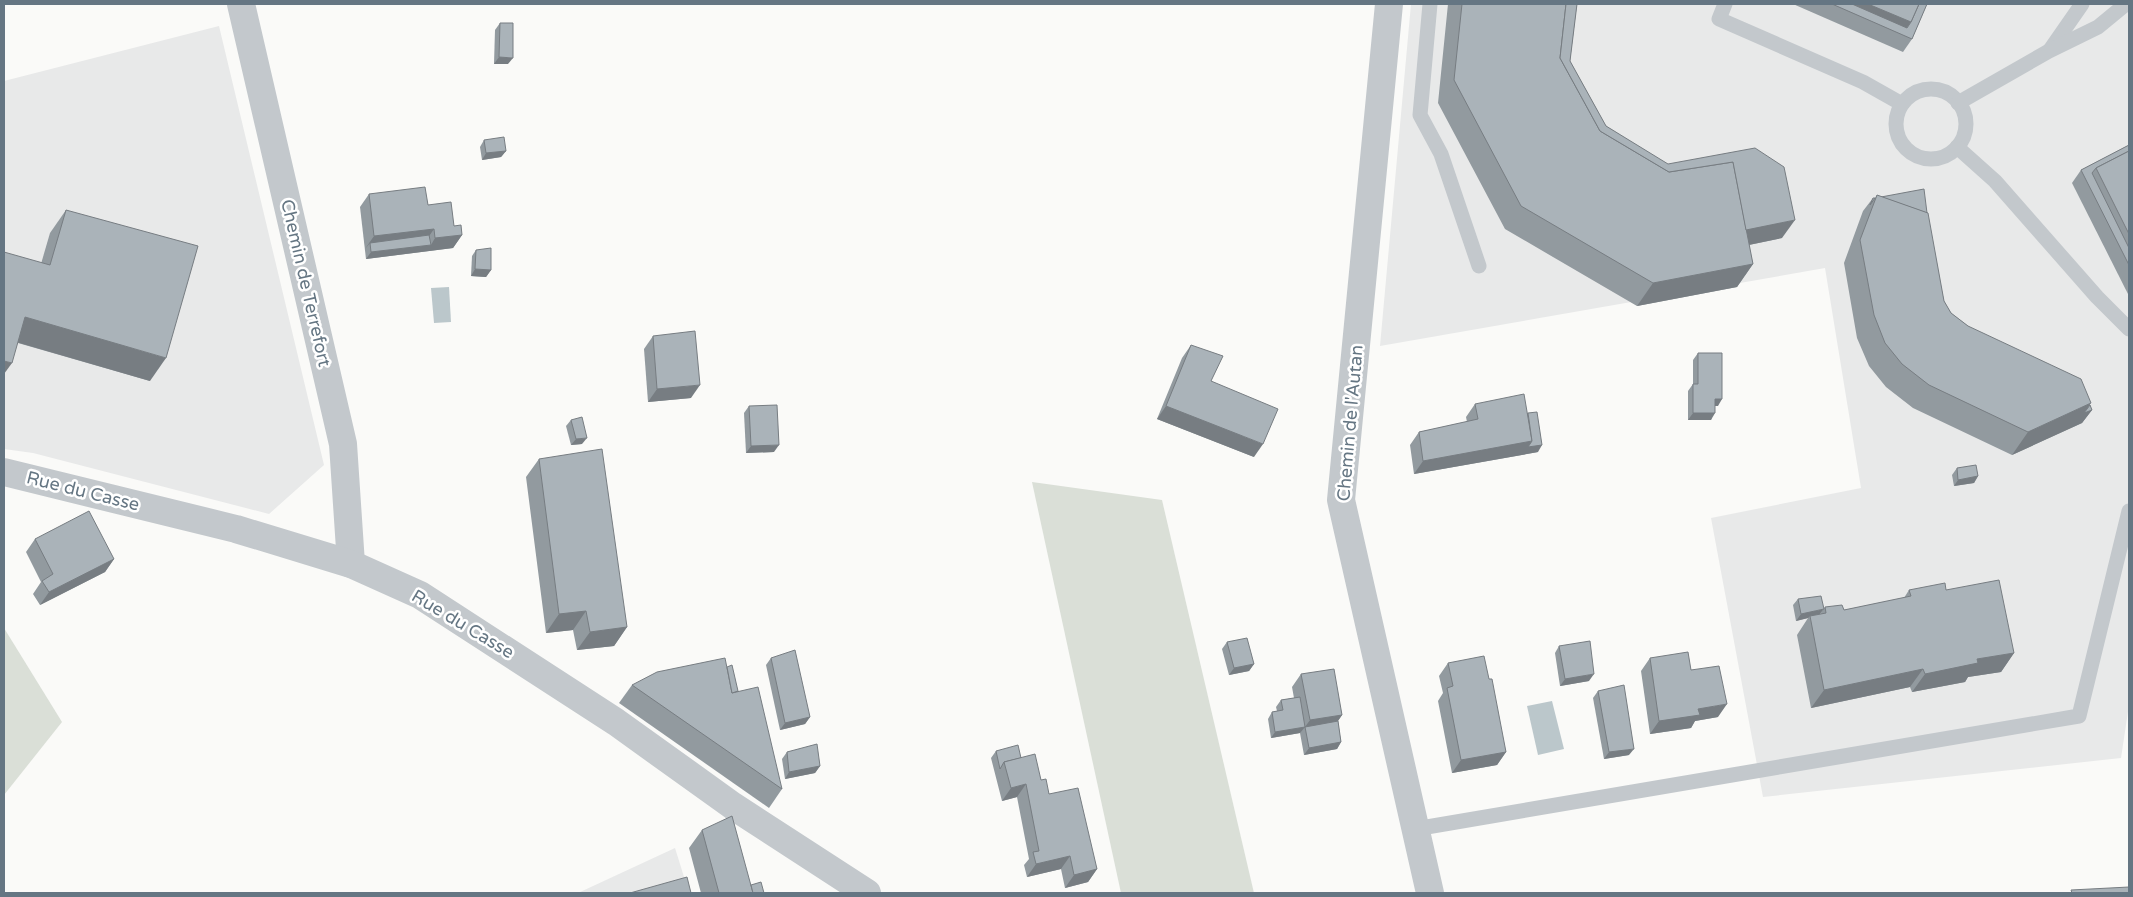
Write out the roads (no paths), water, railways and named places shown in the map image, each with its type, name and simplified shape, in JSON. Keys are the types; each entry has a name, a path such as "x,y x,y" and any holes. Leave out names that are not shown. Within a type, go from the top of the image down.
{"street":[{"name":"Chemin de Terrefort","path":"241,4 343,444 351,564"},
{"name":"Chemin de l'Autan","path":"1389,4 1341,500 1430,893"},
{"name":"Rue du Casse","path":"4,472 236,529 351,564 420,595 616,722 734,806 867,893"}],"lane":[{"path":"1430,4 1420,115 1441,154 1479,266"},
{"path":"1725,4 1719,19 1863,82 1902,104"},
{"path":"2048,51 2082,4"},
{"path":"1958,103 2048,51 2098,27 2126,4"},
{"path":"1929,89 1950,95 1958,103 1963,111 1965,130 1957,147 1947,155 1934,159 1921,158 1910,152 1900,142 1896,130 1896,117 1902,104 1909,97 1929,89"},
{"path":"1957,147 1995,181 2097,297 2129,329"},
{"path":"1415,829 2079,716 2129,512"}]}
